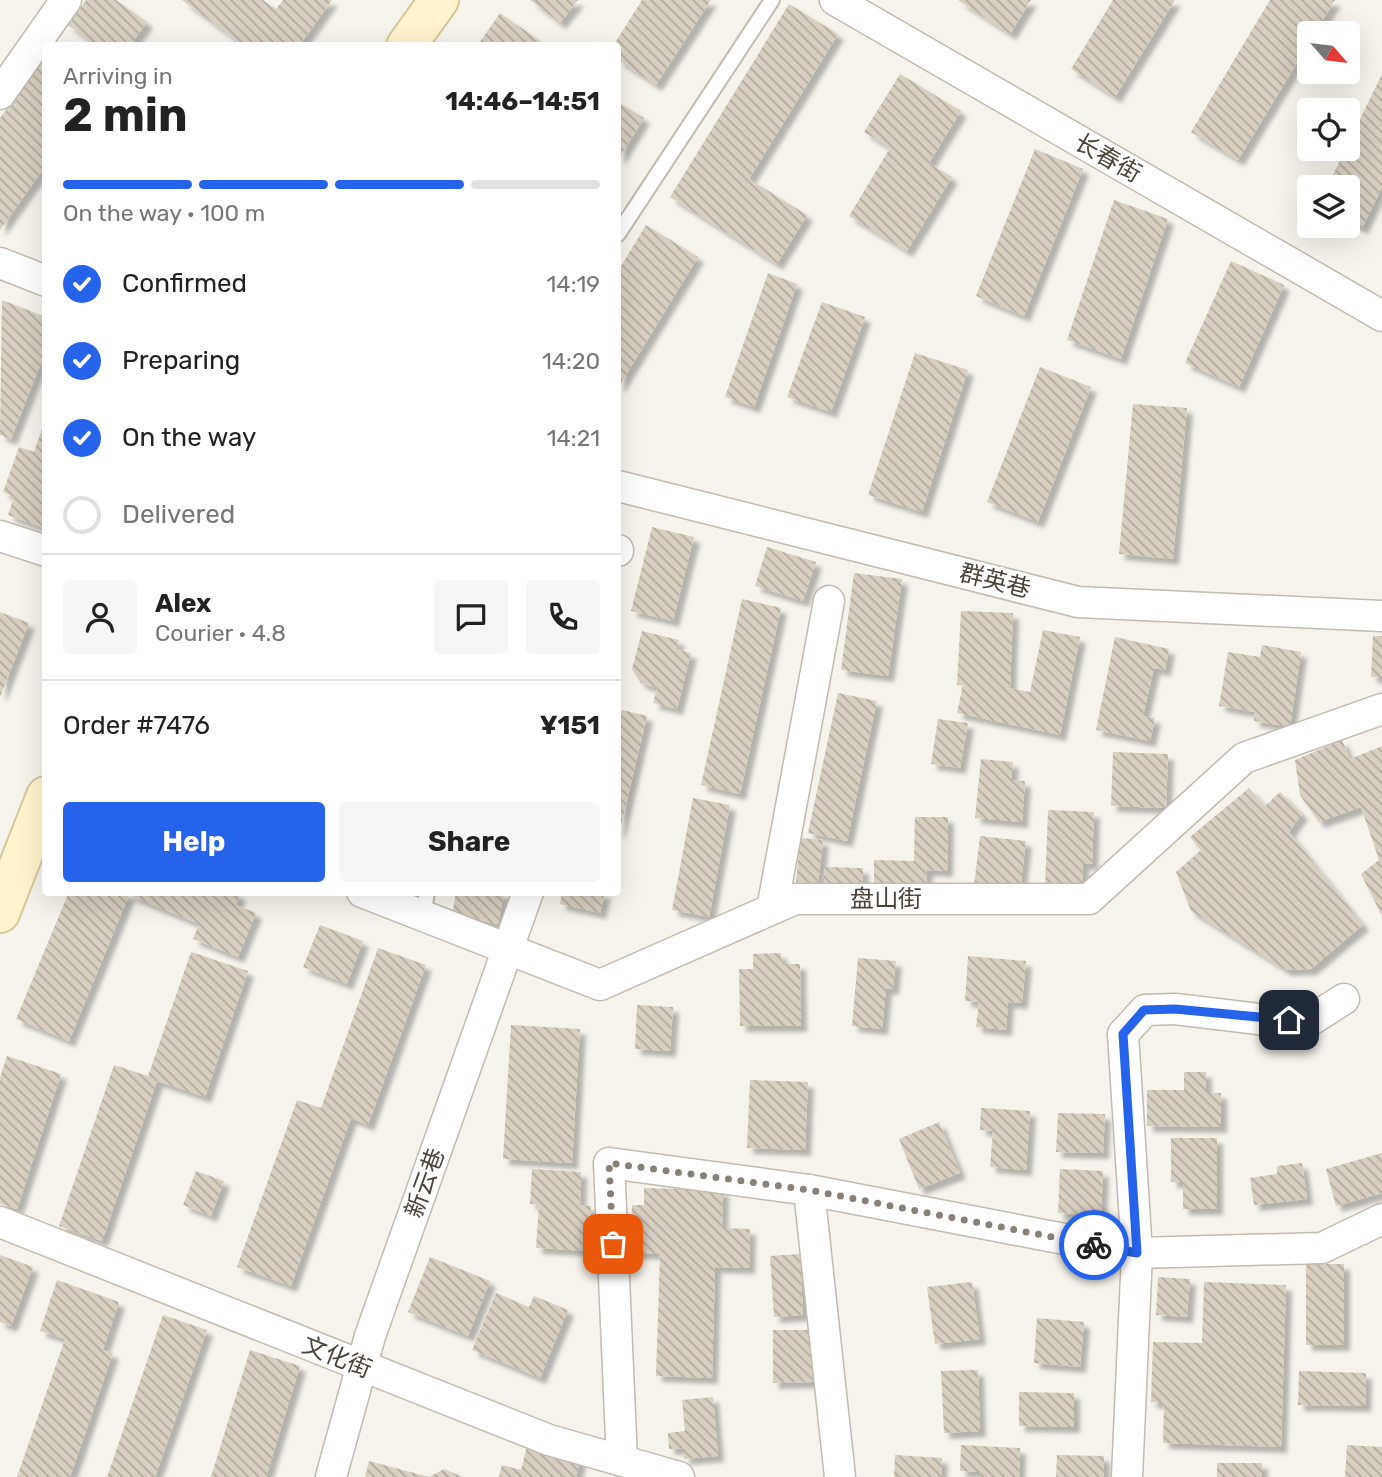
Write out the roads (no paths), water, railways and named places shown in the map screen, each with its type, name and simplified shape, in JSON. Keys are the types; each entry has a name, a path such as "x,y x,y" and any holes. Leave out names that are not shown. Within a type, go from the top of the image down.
{"main road":[{"path":"409,42 439,0"},
{"path":"0,913 42,806"}],"street":[{"path":"0,94 66,0"},
{"name":"长春街","path":"835,0 1382,316"},
{"path":"0,263 42,279"},
{"name":"群英巷","path":"621,487 1078,602 1382,617"},
{"path":"0,536 42,550"},
{"path":"772,909 829,601"},
{"name":"盘山街","path":"381,896 425,905 510,950 600,985 795,899 1089,899 1244,758 1382,709"},
{"name":"新云巷","path":"331,1477 361,1366 510,950 527,896"},
{"path":"1127,1477 1137,1253 1123,1034 1144,1010 1175,1009 1267,1020 1311,1020 1344,999"},
{"path":"622,1461 609,1163 809,1190 1137,1253 1322,1248 1382,1219"},
{"path":"809,1190 840,1477"},
{"name":"文化街","path":"0,1222 549,1440 679,1477"}],"lane":[{"path":"621,229 772,0"}]}
